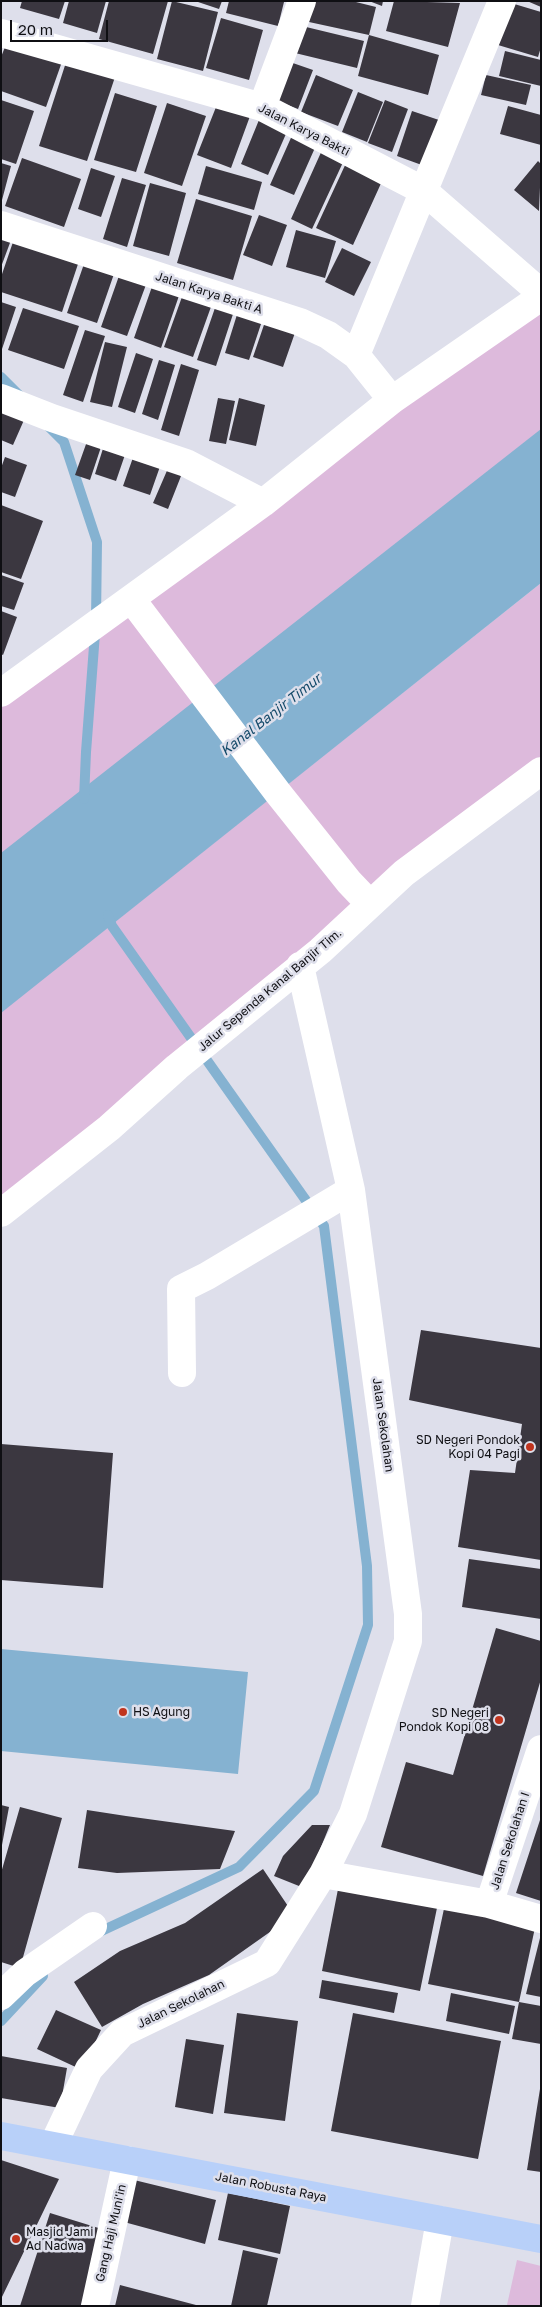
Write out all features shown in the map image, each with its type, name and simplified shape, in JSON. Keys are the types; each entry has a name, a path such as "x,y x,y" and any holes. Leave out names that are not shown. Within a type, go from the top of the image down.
{"main road":[{"name":"Jalan Robusta Raya","path":"1,2136 541,2239"}],"street":[{"path":"262,107 302,1"},
{"path":"356,355 502,1"},
{"name":"Jalan Karya Bakti","path":"1,33 262,107 424,191 541,295"},
{"name":"Jalan Karya Bakti A","path":"1,225 300,322 328,335 356,355 392,400"},
{"path":"1,693 132,600 263,503 392,400 541,295"},
{"path":"1,398 52,418 186,463 263,503"},
{"path":"132,600 278,793 349,882 370,904"},
{"name":"Jalur Sependa Kanal Banjir Tim.","path":"1,1213 109,1128 177,1067 320,951 404,873 541,771"},
{"name":"Jalan Sekolahan","path":"53,2146 89,2069 122,2033 267,1963 323,1874 353,1814 408,1641 408,1614 351,1190 300,966"},
{"path":"182,1373 181,1289 207,1276 351,1190"},
{"name":"Jalan Sekolahan I","path":"489,1904 541,1749"},
{"path":"323,1874 489,1904 541,1919"},
{"path":"1,1996 25,1973 93,1926"},
{"name":"Gang Haji Muni'in","path":"95,2306 127,2160"},
{"path":"425,2306 440,2220"}],"shaded area":[{"path":"541,298 541,430 1,855 1,696"},
{"path":"541,583 541,771 1,1213 1,1012"},
{"path":"517,2260 541,2266 541,2306 507,2305"}],"water":[{"name":"Kanal Banjir Timur","path":"541,429 541,583 1,1013 1,853"},
{"name":"HS Agung","path":"1,1649 248,1672 238,1774 1,1751"}],"building":[{"path":"22,1 65,1 59,19 20,8"},
{"path":"69,1 106,1 97,33 63,23"},
{"path":"109,1 168,1 153,54 99,39"},
{"path":"172,1 218,12 203,71 157,59"},
{"path":"195,1 222,1 219,9"},
{"path":"229,1 284,2 278,26 226,13"},
{"path":"313,1 352,1 376,7 369,35 309,22"},
{"path":"369,1 383,1 382,6"},
{"path":"394,1 460,3 448,47 386,31"},
{"path":"527,1 541,1 541,7"},
{"path":"511,3 541,12 541,47 538,57 498,45"},
{"path":"221,18 263,30 249,80 206,68"},
{"path":"302,26 364,41 357,68 295,53"},
{"path":"369,35 439,55 428,95 358,76"},
{"path":"9,37 64,56 46,107 1,91 1,57"},
{"path":"505,51 541,60 541,86 499,76"},
{"path":"69,53 118,68 87,161 39,146"},
{"path":"287,61 313,70 298,109 272,99"},
{"path":"316,75 353,90 338,126 301,112"},
{"path":"486,75 531,85 526,105 481,95"},
{"path":"358,92 383,102 367,142 342,132"},
{"path":"115,93 157,106 136,172 94,160"},
{"path":"220,97 253,108 231,168 197,155"},
{"path":"1,100 34,111 16,164 1,159"},
{"path":"385,100 408,109 392,152 368,143"},
{"path":"167,103 206,116 182,186 144,173"},
{"path":"508,106 541,115 541,145 500,134"},
{"path":"412,111 445,122 430,168 397,156"},
{"path":"261,115 289,127 268,175 241,164"},
{"path":"294,131 318,141 294,195 270,185"},
{"path":"323,148 345,158 312,229 291,219"},
{"path":"22,158 81,179 64,227 5,206"},
{"path":"347,161 383,179 353,245 316,228"},
{"path":"538,161 541,164 539,211 514,190"},
{"path":"1,163 11,166 2,200 1,200"},
{"path":"206,166 262,182 254,210 198,194"},
{"path":"91,168 115,176 101,217 78,209"},
{"path":"122,178 146,185 127,247 103,239"},
{"path":"150,183 186,193 169,256 133,246"},
{"path":"196,199 252,216 233,280 177,263"},
{"path":"259,215 287,225 272,266 243,255"},
{"path":"1,228 14,232 1,267"},
{"path":"296,230 336,241 325,278 286,267"},
{"path":"13,242 78,264 62,312 1,292 1,277"},
{"path":"342,248 371,262 354,296 325,282"},
{"path":"85,261 115,271 97,323 67,313"},
{"path":"120,273 147,282 127,336 101,327"},
{"path":"155,278 182,287 161,348 134,338"},
{"path":"183,294 212,304 193,357 164,347"},
{"path":"1,302 16,307 2,349 1,349"},
{"path":"216,305 234,311 216,366 197,360"},
{"path":"240,305 265,312 249,360 225,353"},
{"path":"23,308 79,326 64,369 8,350"},
{"path":"267,316 297,327 283,367 253,357"},
{"path":"85,330 105,336 83,402 63,395"},
{"path":"105,342 127,347 112,407 90,402"},
{"path":"136,353 153,359 135,413 118,407"},
{"path":"159,360 175,365 158,420 142,414"},
{"path":"181,364 199,370 179,436 161,430"},
{"path":"218,398 235,401 226,444 209,441"},
{"path":"239,398 265,405 256,446 229,440"},
{"path":"1,400 28,411 13,445 1,440"},
{"path":"90,433 104,438 90,480 75,475"},
{"path":"106,439 128,446 116,481 95,474"},
{"path":"136,449 163,458 150,495 123,486"},
{"path":"5,457 27,465 15,497 1,492 1,468"},
{"path":"169,466 183,471 168,509 153,503"},
{"path":"1,505 43,521 21,579 1,572"},
{"path":"1,575 24,583 14,610 1,606"},
{"path":"1,611 17,617 3,655 1,654"},
{"name":"SD Negeri Pondok Kopi 04 Pagi","path":"421,1330 541,1348 541,1560 458,1547 470,1470 515,1473 522,1424 409,1400"},
{"path":"1,1444 113,1453 103,1588 1,1580"},
{"path":"469,1559 541,1569 541,1619 462,1607"},
{"name":"SD Negeri Pondok Kopi 08","path":"496,1628 541,1641 541,1679 483,1876 381,1847 406,1762 453,1775"},
{"path":"1,1805 9,1807 2,1845 1,1845"},
{"path":"20,1807 62,1818 20,1968 1,1962 1,1873"},
{"path":"87,1810 235,1831 220,1869 117,1873 78,1868"},
{"path":"541,1820 541,1901 516,1893"},
{"path":"312,1825 330,1825 304,1888 274,1876 283,1856"},
{"path":"263,1869 294,1915 209,1975 143,2004 102,2027 74,1982 120,1951 185,1923"},
{"path":"339,1884 438,1903 420,1991 322,1971"},
{"path":"445,1904 536,1923 519,2002 428,1984"},
{"path":"541,1934 541,1997 526,1994"},
{"path":"322,1980 398,1993 394,2013 319,1998"},
{"path":"451,1993 515,2006 509,2034 446,2021"},
{"path":"519,2002 541,2006 541,2044 512,2039"},
{"path":"56,2010 101,2030 82,2070 37,2049"},
{"path":"237,2013 298,2021 285,2121 224,2113"},
{"path":"353,2013 501,2041 478,2159 331,2131"},
{"path":"186,2039 224,2045 213,2114 175,2107"},
{"path":"1,2056 67,2068 60,2108 1,2098"},
{"path":"541,2089 541,2172 527,2170"},
{"name":"Masjid Jami Ad Nadwa","path":"1,2160 59,2179 1,2299"},
{"path":"130,2179 216,2200 205,2244 124,2222"},
{"path":"228,2193 290,2206 280,2254 218,2240"},
{"path":"50,2213 105,2230 81,2306 20,2306"},
{"path":"243,2250 278,2258 267,2306 231,2306"},
{"path":"120,2285 196,2305 196,2306 115,2306"}],"waterway":[{"path":"1,377 19,395"},
{"path":"46,424 64,442 97,542 96,620 84,799"},
{"path":"95,1934 239,1867 314,1791 368,1625 367,1566 324,1226 112,926 108,915"},
{"path":"1,2021 43,1976"}],"place":[{"name":"SD Negeri Pondok Kopi 04 Pagi","path":"530,1447"},
{"name":"HS Agung","path":"123,1712"},
{"name":"SD Negeri Pondok Kopi 08","path":"499,1720"},
{"name":"Masjid Jami Ad Nadwa","path":"16,2239"}]}
